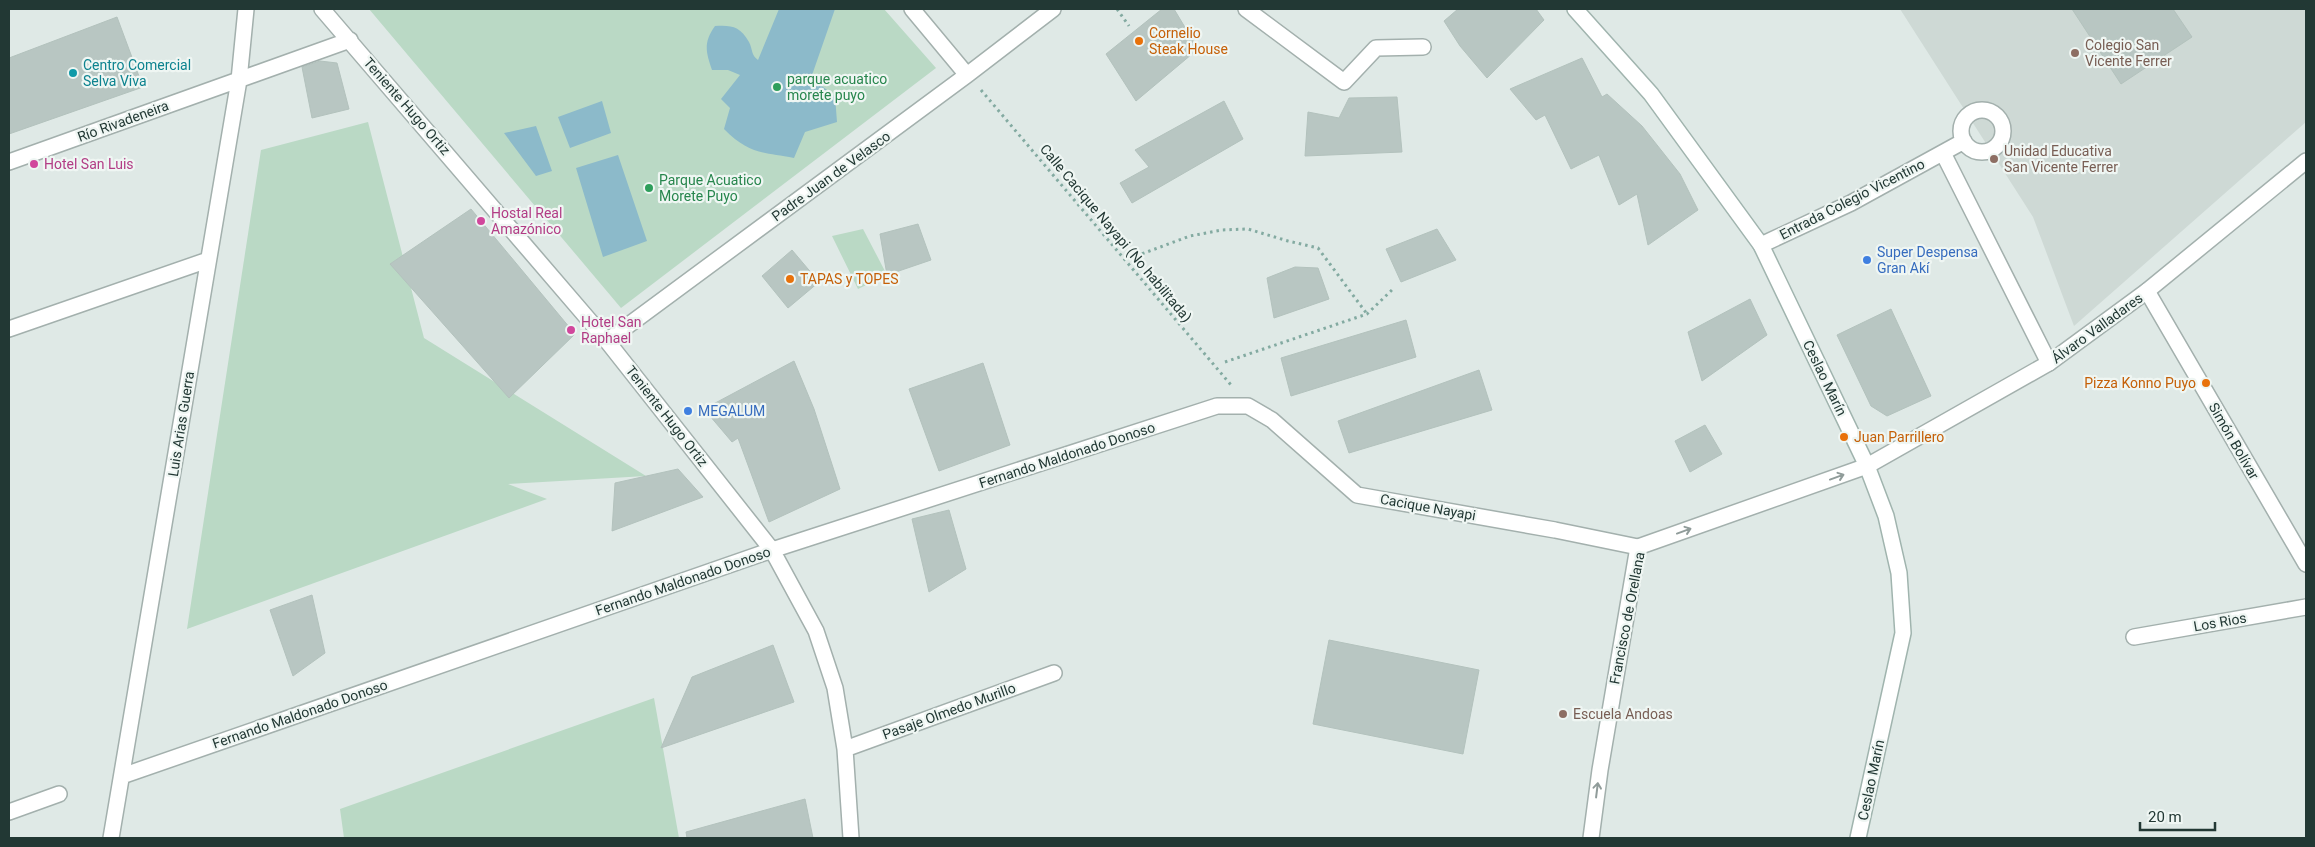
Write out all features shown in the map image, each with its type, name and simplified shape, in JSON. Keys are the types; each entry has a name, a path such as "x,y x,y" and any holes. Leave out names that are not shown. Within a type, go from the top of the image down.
{"street":[{"name":"Luis Arias Guerra","path":"111,838 238,80 246,9"},
{"name":"Teniente Hugo Ortiz","path":"322,9 607,340 772,550 816,630 835,688 845,750 851,838"},
{"path":"912,9 967,75"},
{"name":"Padre Juan de Velasco","path":"607,340 967,75 1053,9"},
{"path":"1246,9 1344,82 1376,48 1422,47"},
{"name":"Ceslao Marín","path":"1579,10 1651,94 1761,245 1867,466 1886,516 1899,573 1903,633 1858,838"},
{"name":"Río Rivadeneira","path":"9,162 350,40"},
{"name":"Entrada Colegio Vicentino","path":"1761,245 1850,203 1964,141"},
{"path":"1943,153 2049,363"},
{"name":"Álvaro Valladares","path":"1867,466 2049,363 2147,291 2306,160"},
{"path":"9,329 208,260"},
{"name":"Simón Bolívar","path":"2147,291 2306,564"},
{"name":"Fernando Maldonado Donoso","path":"122,776 772,550 1218,406 1248,406"},
{"name":"Cacique Nayapi","path":"1248,406 1272,420 1357,495 1555,530 1638,547"},
{"name":"Francisco de Orellana","path":"1591,838 1600,770 1638,547 1867,466"},
{"name":"Los Rios","path":"2134,637 2306,607"},
{"name":"Pasaje Olmedo Murillo","path":"845,750 1054,672"},
{"path":"9,812 59,794"}],"path":[{"path":"1117,9 1129,26"},
{"name":"Calle Cacique Nayapi (No habilitada)","path":"967,75 1248,406"},
{"path":"1136,256 1190,236 1222,230 1248,229 1318,248 1367,314"},
{"path":"1225,362 1367,314 1393,289"}],"shaded area":[{"path":"1900,9 2306,9 2306,122 2074,326 2033,217"}],"green space":[{"name":"Parque Acuatico Morete Puyo","path":"369,9 884,9 936,68 621,308"},
{"path":"368,122 424,338 646,476 508,484 547,499 187,629 261,150"},
{"path":"863,229 887,275 858,289 832,236"},
{"path":"654,698 679,838 344,838 340,809"}],"water":[{"name":"parque acuatico morete puyo","path":"779,9 835,9 811,78 835,96 837,122 805,132 794,158 748,148 724,129 730,108 721,99 740,75 728,70 712,70 707,53 707,43 715,26 730,26 739,30 746,37 753,54 758,60"},
{"path":"602,101 611,133 570,148 558,117"},
{"path":"536,126 552,171 536,176 504,133"},
{"path":"618,155 647,241 603,257 576,168"}],"building":[{"path":"1162,9 1174,9 1198,49 1136,101 1106,54"},
{"path":"1458,9 1536,9 1544,20 1487,78 1460,46 1444,21"},
{"path":"2072,9 2173,9 2192,37 2121,84"},
{"name":"Centro Comercial Selva Viva","path":"117,17 143,87 9,134 9,58"},
{"path":"1582,58 1602,97 1607,94 1642,126 1680,174 1698,210 1648,245 1637,194 1619,205 1599,155 1571,169 1545,115 1536,120 1510,89"},
{"path":"320,61 337,63 349,109 312,118 302,67"},
{"path":"1397,97 1402,152 1305,156 1308,112 1339,118 1349,98"},
{"path":"1224,101 1243,139 1132,203 1120,183 1149,167 1135,150"},
{"path":"471,209 575,334 509,398 390,264"},
{"path":"918,224 931,260 887,275 880,234"},
{"path":"1437,229 1456,260 1401,282 1386,249"},
{"name":"TAPAS y TOPES","path":"792,250 819,282 788,308 762,276"},
{"path":"1295,267 1318,268 1329,299 1274,318 1267,278"},
{"path":"1750,299 1767,335 1702,381 1688,332"},
{"path":"1891,309 1931,396 1887,416 1871,406 1837,335"},
{"path":"1406,320 1416,357 1291,396 1281,358"},
{"path":"794,361 814,409 840,489 769,522 738,438 732,442 704,409"},
{"path":"983,363 1010,445 939,471 909,389"},
{"path":"1479,370 1492,410 1349,453 1338,421"},
{"path":"1705,425 1722,454 1690,472 1675,441"},
{"path":"678,469 703,497 612,531 615,483"},
{"path":"949,510 966,569 929,592 912,519"},
{"path":"312,595 325,653 293,676 270,610"},
{"path":"1329,640 1479,670 1463,754 1313,724"},
{"path":"773,645 794,702 661,748 692,677"},
{"path":"805,799 813,838 687,838 686,832"}],"place":[{"name":"Cornelio Steak House","path":"1139,41"},
{"name":"Colegio San Vicente Ferrer","path":"2075,53"},
{"name":"Centro Comercial Selva Viva","path":"73,73"},
{"name":"parque acuatico morete puyo","path":"777,87"},
{"name":"Unidad Educativa San Vicente Ferrer","path":"1994,159"},
{"name":"Hotel San Luis","path":"34,164"},
{"name":"Parque Acuatico Morete Puyo","path":"649,188"},
{"name":"Hostal Real Amazónico","path":"481,221"},
{"name":"Super Despensa Gran Akí","path":"1867,260"},
{"name":"TAPAS y TOPES","path":"790,279"},
{"name":"Hotel San Raphael","path":"571,330"},
{"name":"Pizza Konno Puyo","path":"2206,383"},
{"name":"MEGALUM","path":"688,411"},
{"name":"Juan Parrillero","path":"1844,437"},
{"name":"Escuela Andoas","path":"1563,714"}]}
